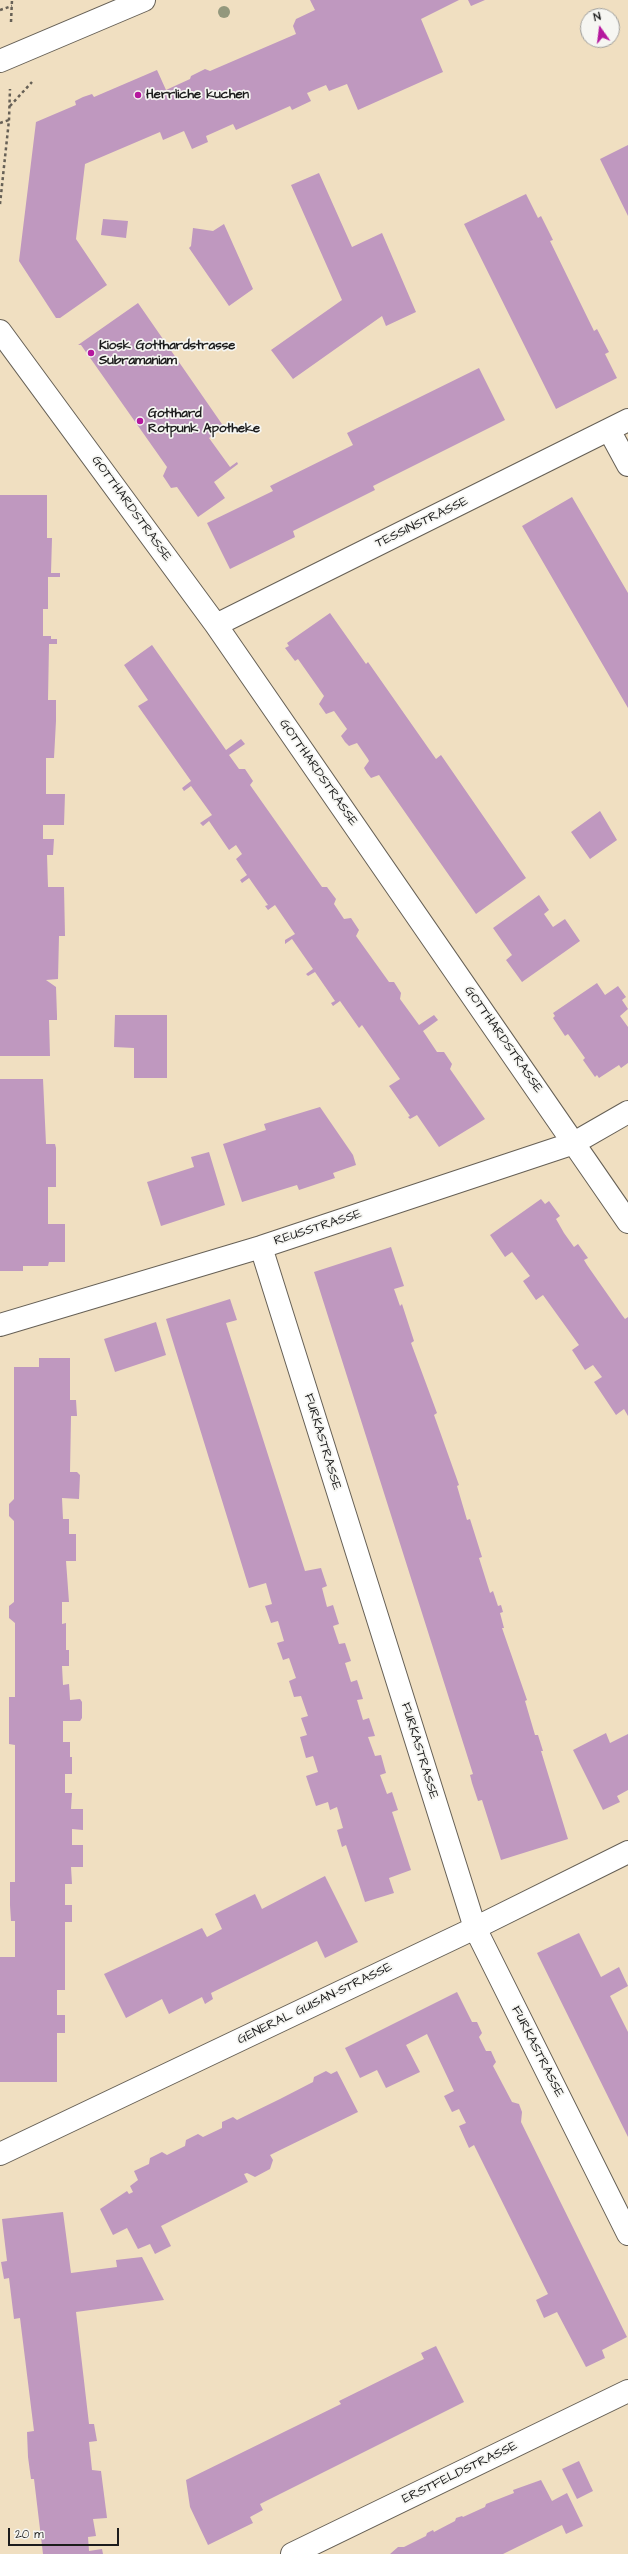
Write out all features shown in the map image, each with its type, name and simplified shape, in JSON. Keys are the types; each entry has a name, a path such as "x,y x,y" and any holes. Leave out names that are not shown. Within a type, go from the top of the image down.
{"street":[{"path":"5,59 144,0"},
{"name":"GOTTHARDSTRASSE","path":"0,331 216,625 628,1222"},
{"name":"TESSINSTRASSE","path":"216,625 628,420"},
{"path":"609,430 628,465"},
{"name":"REUSSTRASSE","path":"0,1325 261,1247 574,1143 628,1112"},
{"name":"FURKASTRASSE","path":"261,1247 475,1928 628,2234"},
{"name":"GENERAL GUISAN-STRASSE","path":"0,2154 475,1928 628,1852"},
{"name":"ERSTFELDSTRASSE","path":"292,2554 628,2390"}],"path":[{"path":"0,204 9,120 5,59 12,0"},
{"path":"0,10 12,6"},
{"path":"9,107 37,78"},
{"path":"0,123 9,120"}],"building":[{"path":"310,0 459,0 421,19 443,72 358,110 347,84 329,91 326,85 307,93 311,101 292,110 290,106 236,130 233,124 206,136 208,142 192,149 184,131 163,140 160,132 85,164 76,239 107,285 60,318 56,318 19,261 36,122 76,105 75,101 83,97 92,94 94,97 157,70 166,90 190,79 191,76 205,69 210,71 296,34 293,26 296,19 315,10"},
{"path":"468,0 485,0 471,6"},
{"path":"628,145 628,216 600,159"},
{"path":"319,173 352,247 382,233 416,312 386,326 382,316 293,379 271,350 342,300 291,185"},
{"path":"526,194 538,218 541,216 553,240 550,241 594,331 597,329 609,352 605,354 617,378 556,409 464,224"},
{"path":"103,219 128,221 126,238 101,235"},
{"path":"224,224 253,289 229,306 189,248 191,246 193,228 213,231"},
{"path":"138,303 224,427 209,438 230,467 237,462 238,464 214,482 225,498 198,517 177,487 171,488 163,476 167,467 81,345 78,345"},
{"path":"479,368 505,420 373,486 375,490 293,531 295,537 230,569 207,523 273,491 270,486 353,445 347,433"},
{"path":"0,495 47,495 47,538 52,538 51,573 60,573 60,577 48,577 48,609 43,609 43,636 51,636 51,639 57,639 57,644 49,644 48,700 56,700 56,721 54,758 46,758 46,794 65,794 64,825 43,825 43,839 54,839 53,855 47,855 48,887 64,887 65,936 59,936 58,979 46,980 56,987 57,1020 49,1020 50,1056 0,1056"},
{"path":"572,497 628,593 628,708 522,526"},
{"path":"330,613 366,664 368,662 436,759 441,755 526,878 476,914 379,775 371,778 367,773 364,768 369,761 368,759 357,743 349,746 345,742 341,736 347,729 334,711 326,714 319,704 324,696 298,659 295,661 285,648 289,646 287,643"},
{"path":"152,645 226,750 241,739 245,744 229,755 239,769 245,769 253,781 250,785 322,887 327,887 336,899 334,904 344,919 351,918 359,930 356,936 389,982 394,982 401,993 400,999 419,1025 434,1015 438,1020 423,1031 437,1052 444,1052 452,1064 450,1069 485,1119 439,1147 417,1115 410,1119 408,1117 410,1116 389,1086 400,1079 362,1025 359,1028 340,1001 333,1006 331,1003 335,1001 315,972 308,976 306,974 313,969 292,939 285,944 285,940 295,934 275,905 268,910 265,906 268,905 249,878 242,883 240,880 247,875 236,859 242,854 236,845 229,850 209,821 203,826 200,823 212,815 191,786 184,791 182,788 191,781 138,706 148,700 124,665"},
{"path":"600,811 617,840 590,859 571,832"},
{"path":"539,895 549,910 544,914 553,927 565,919 580,941 522,982 506,960 512,955 493,928"},
{"path":"597,983 605,995 618,986 626,997 622,1000 628,1009 620,1016 628,1027 628,1063 621,1068 619,1065 599,1078 597,1075 595,1077 583,1060 585,1058 568,1034 565,1036 553,1018 555,1016 553,1013"},
{"path":"115,1015 167,1015 167,1078 134,1078 134,1048 114,1047"},
{"path":"0,1079 43,1079 46,1144 55,1144 56,1148 56,1187 48,1187 48,1224 65,1224 65,1262 49,1262 48,1266 23,1266 23,1271 0,1271"},
{"path":"320,1107 353,1155 356,1165 333,1173 335,1178 299,1190 297,1185 242,1202 223,1144 266,1130 264,1124"},
{"path":"209,1152 225,1205 161,1226 147,1182 194,1167 191,1157"},
{"path":"541,1199 545,1204 549,1201 560,1216 556,1219 564,1233 574,1247 578,1244 588,1258 584,1260 587,1265 625,1319 628,1317 628,1416 624,1409 616,1415 594,1382 602,1377 593,1365 585,1370 572,1350 579,1345 543,1295 536,1300 523,1281 530,1276 512,1252 505,1257 490,1235"},
{"path":"391,1247 404,1286 394,1289 400,1306 402,1304 414,1341 411,1343 437,1413 434,1415 459,1485 457,1486 467,1520 470,1519 482,1557 479,1558 490,1593 493,1591 498,1606 501,1605 503,1612 500,1613 504,1628 502,1628 527,1700 525,1701 535,1735 538,1735 543,1751 541,1751 568,1839 501,1860 482,1800 478,1801 472,1783 470,1775 473,1774 314,1272"},
{"path":"230,1299 237,1320 226,1323 305,1571 321,1568 327,1586 322,1588 327,1607 333,1605 339,1624 333,1626 339,1644 345,1643 351,1661 345,1663 351,1682 357,1680 363,1699 357,1700 363,1720 369,1718 375,1736 368,1737 375,1756 381,1755 386,1773 380,1775 387,1794 392,1792 398,1810 392,1812 411,1870 389,1878 394,1893 365,1902 346,1845 342,1847 337,1830 343,1828 337,1807 330,1810 328,1802 316,1806 306,1776 318,1772 313,1756 306,1758 300,1737 307,1735 301,1718 308,1716 301,1696 294,1697 289,1681 296,1678 289,1658 283,1660 277,1643 284,1641 278,1621 271,1623 265,1606 272,1604 266,1583 249,1588 166,1319"},
{"path":"156,1322 166,1355 115,1372 104,1339"},
{"path":"39,1358 70,1358 70,1400 76,1400 77,1416 71,1416 70,1472 77,1472 80,1475 79,1499 62,1498 63,1519 69,1519 69,1534 76,1534 76,1561 66,1561 69,1602 62,1602 62,1624 66,1623 66,1650 69,1650 69,1666 62,1666 63,1685 69,1684 70,1700 80,1699 82,1702 82,1718 80,1721 63,1721 63,1742 70,1742 70,1757 72,1757 72,1774 65,1774 65,1793 72,1793 71,1809 83,1809 83,1830 72,1829 72,1845 83,1845 83,1867 71,1867 72,1884 65,1884 65,1905 72,1905 72,1922 65,1922 65,1990 57,1990 57,2015 65,2015 65,2033 57,2033 57,2082 0,2082 0,1957 15,1957 15,1921 11,1921 10,1882 15,1882 15,1745 9,1744 9,1697 15,1697 15,1623 9,1618 9,1606 14,1602 14,1521 9,1516 9,1504 14,1499 14,1367 39,1367"},
{"path":"606,1733 610,1743 628,1734 628,1790 617,1796 620,1802 603,1810 573,1750"},
{"path":"325,1876 358,1942 325,1958 317,1941 211,1993 213,1999 205,2004 202,1997 169,2014 162,1999 126,2018 104,1974 202,1928 207,1937 222,1929 215,1914 255,1894 262,1909"},
{"path":"579,1933 601,1977 619,1967 628,1986 610,1996 628,2032 628,2137 537,1953"},
{"path":"457,1992 472,2022 477,2022 482,2033 479,2037 486,2051 491,2051 496,2062 493,2066 512,2102 519,2104 522,2112 521,2122 627,2337 602,2350 605,2358 586,2367 557,2312 544,2318 536,2300 548,2294 474,2145 469,2148 459,2126 466,2123 459,2109 452,2112 444,2096 454,2091 427,2034 406,2045 420,2072 386,2088 377,2070 360,2078 345,2048"},
{"path":"326,2071 331,2074 337,2071 358,2112 270,2155 273,2160 270,2169 255,2177 247,2173 244,2174 248,2182 161,2226 171,2246 155,2254 150,2244 138,2249 127,2228 113,2235 100,2209 127,2191 129,2194 133,2192 130,2186 138,2180 134,2171 149,2164 150,2158 162,2152 167,2155 185,2146 186,2140 198,2134 203,2137 222,2128 222,2122 233,2117 237,2120 280,2099 313,2082 314,2077"},
{"path":"63,2212 71,2273 117,2267 116,2260 142,2257 164,2300 76,2312 89,2424 94,2424 97,2441 89,2442 92,2470 101,2471 107,2518 93,2519 96,2536 88,2537 89,2551 102,2549 103,2554 43,2554 34,2479 31,2479 28,2457 27,2432 34,2431 20,2318 14,2319 9,2278 4,2279 1,2262 7,2261 2,2219"},
{"path":"436,2346 464,2402 260,2504 263,2510 250,2517 253,2523 208,2545 190,2507 186,2480 341,2404 339,2401 424,2359 421,2353"},
{"path":"579,2461 593,2491 577,2499 562,2469"},
{"path":"541,2480 552,2501 567,2493 583,2526 566,2534 562,2525 503,2554 390,2554 398,2547 404,2547 426,2536 427,2533 433,2530 434,2532 455,2521 456,2518 463,2517 485,2507 486,2504 514,2493 513,2490"}],"place":[{"name":"Herrliche kuchen","path":"138,95"},
{"name":"Kiosk Gotthardstrasse Subramaniam","path":"91,353"},
{"name":"Gotthard Rotpunk Apotheke","path":"140,421"}]}
